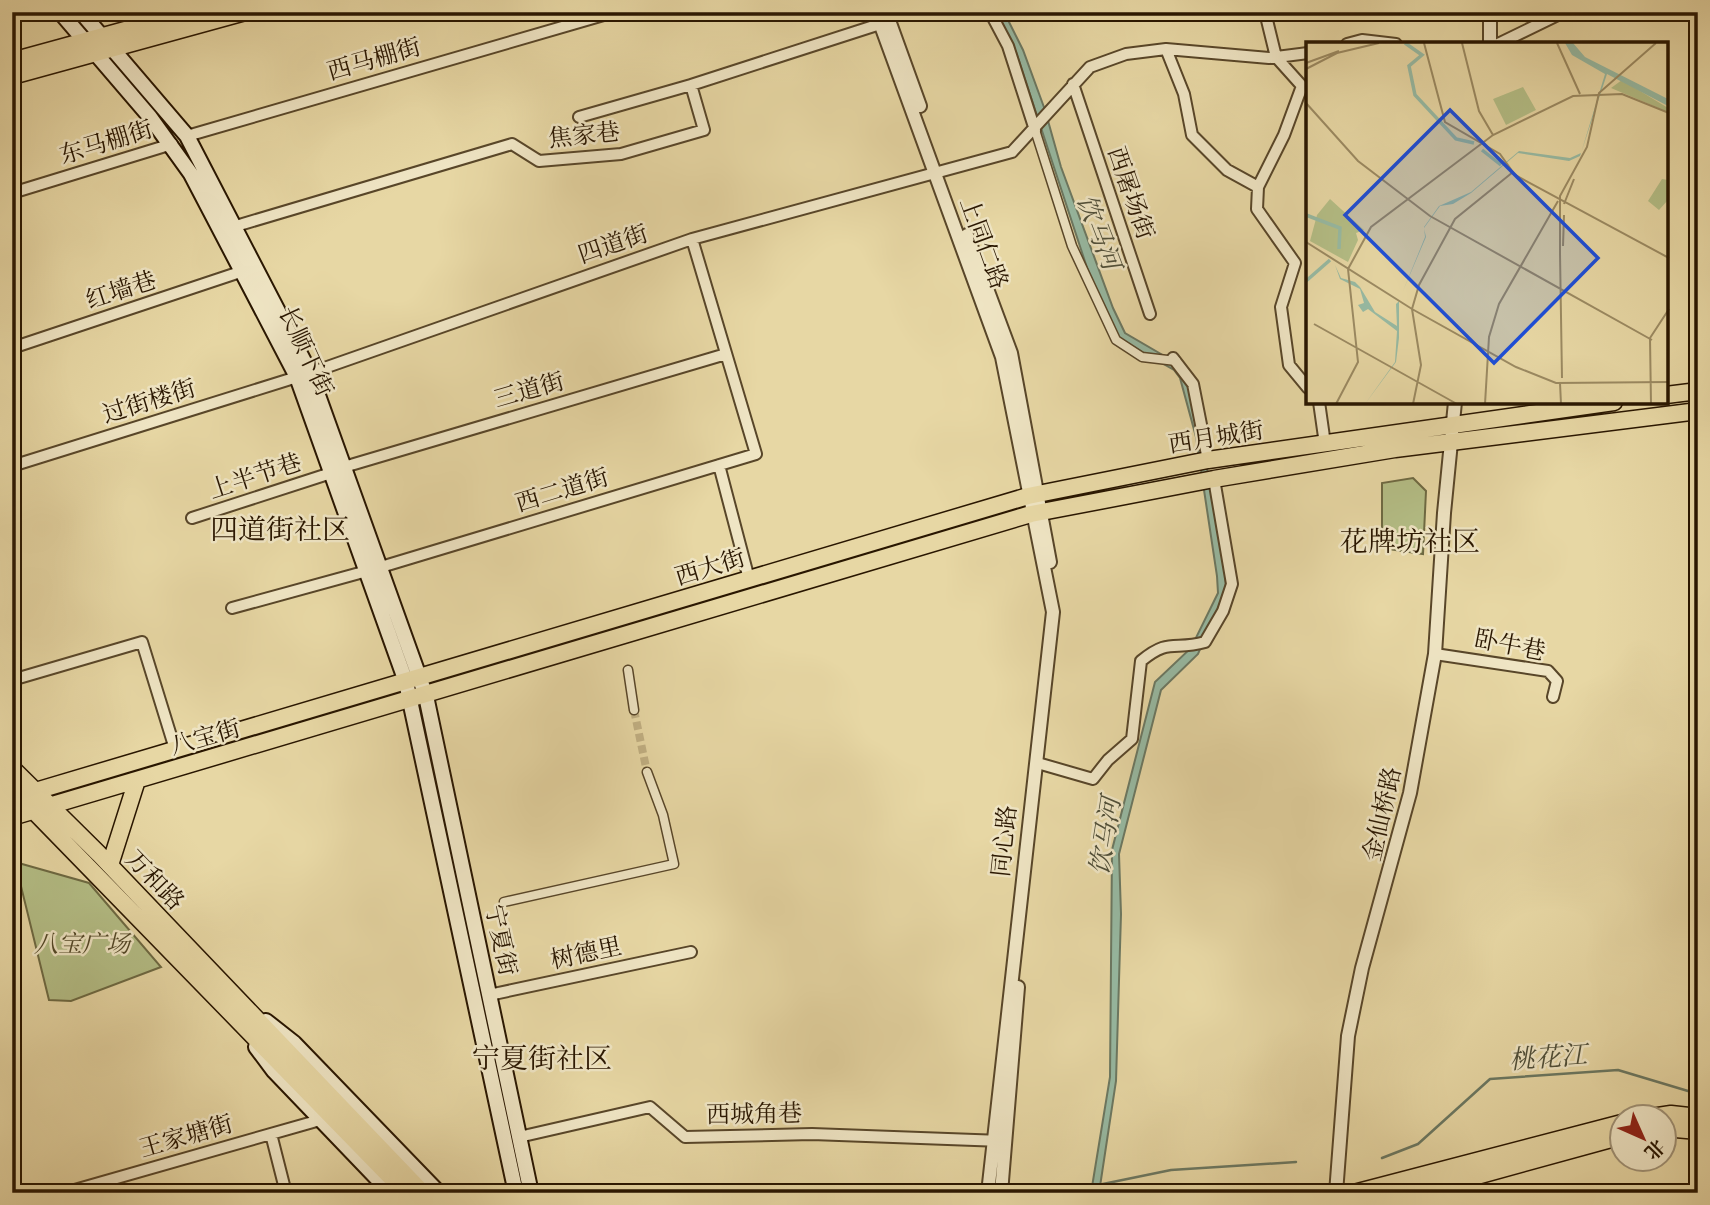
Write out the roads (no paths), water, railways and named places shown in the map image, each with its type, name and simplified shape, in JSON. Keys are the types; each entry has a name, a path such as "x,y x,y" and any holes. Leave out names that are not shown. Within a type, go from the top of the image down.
{"main road":[{"name":"长顺下街","path":"60,12 172,144 304,375"},
{"name":"长顺下街","path":"81,12 187,135 236,226 304,375 419,698"},
{"path":"12,76 90,48 102,37 191,12"},
{"path":"12,61 90,48 114,50 245,12"},
{"path":"1668,395 1698,391"},
{"name":"西月城街","path":"1033,495 1208,460 1599,404"},
{"name":"西月城街","path":"1036,513 1214,479 1450,442 1698,411"},
{"name":"西大街","path":"413,680 1033,495"},
{"name":"西大街","path":"419,698 1036,513"},
{"name":"八宝街","path":"20,793 413,680"},
{"name":"八宝街","path":"12,817 419,698"},
{"name":"宁夏街","path":"419,698 489,995 531,1193"},
{"name":"宁夏街","path":"419,698 516,1193"},
{"path":"12,768 20,793"},
{"path":"110,865 137,780"},
{"name":"万和路","path":"20,793 52,807 110,865 406,1193"},
{"name":"万和路","path":"20,793 35,812 423,1193"},
{"name":"万和路","path":"236,1007 274,1070 391,1193"},
{"name":"万和路","path":"236,1007 294,1043 439,1193"},
{"path":"1678,1115 1698,1117"},
{"path":"1354,1193 1608,1127"},
{"path":"1678,1129 1698,1131"},
{"path":"1415,1193 1608,1140"}],"street":[{"name":"西马棚街","path":"187,135 614,12"},
{"path":"990,12 1008,46 1037,128 1072,246 1116,340 1142,357 1173,360 1193,384 1208,460"},
{"path":"1265,12 1276,57 1302,86 1284,135 1258,187 1257,209 1295,263 1281,307 1289,365 1306,387"},
{"path":"1490,12 1490,42"},
{"path":"1502,42 1564,12"},
{"path":"1592,12 1698,14"},
{"path":"579,117 691,85 881,16"},
{"name":"上同仁路","path":"881,16 939,171 1002,357 1033,495"},
{"path":"1354,42 1379,42"},
{"path":"1166,49 1184,94 1192,135 1227,170 1258,187"},
{"name":"四道街","path":"304,375 692,239 1012,152 1037,128 1090,67 1114,58 1166,49 1276,57 1306,53"},
{"name":"西屠场街","path":"1073,84 1150,314"},
{"name":"焦家巷","path":"236,226 512,144 539,161 621,154 704,130 691,85"},
{"name":"东马棚街","path":"12,193 172,144"},
{"path":"692,239 726,354"},
{"name":"红墙巷","path":"12,348 243,271"},
{"name":"西二道街","path":"232,608 374,569 756,454 726,354"},
{"name":"三道街","path":"338,470 726,354"},
{"name":"过街楼街","path":"12,466 304,375"},
{"path":"1319,404 1325,444"},
{"name":"金仙桥路","path":"1336,1193 1348,1036 1362,968 1410,793 1435,654 1455,404"},
{"path":"719,465 750,579"},
{"name":"上半节巷","path":"192,518 338,470"},
{"path":"1041,764 1093,779 1108,760 1132,739 1141,661 1170,644 1190,646 1204,642 1223,611 1232,584 1214,479"},
{"name":"同心路","path":"988,1193 999,1141 1053,612 1033,495"},
{"path":"1001,1193 999,1141 1058,617 1036,513"},
{"path":"12,680 142,642 174,749"},
{"name":"卧牛巷","path":"1435,654 1548,671 1557,681 1553,697"},
{"path":"628,670 634,710"},
{"path":"504,902 674,864 663,816 647,772"},
{"name":"树德里","path":"489,995 691,952"},
{"name":"西城角巷","path":"519,1137 650,1107 685,1137 812,1134 999,1141"},
{"name":"王家塘街","path":"64,1193 320,1120"},
{"path":"271,1134 286,1193"}],"waterway":[{"name":"桃花江","path":"1382,1158 1418,1144 1490,1079 1618,1070 1698,1094"},
{"name":"桃花江","path":"1098,1185 1171,1170 1296,1162"}],"tunnel":[{"path":"634,710 647,772"}],"district":[{"name":"四道街社区","path":"280,529"},
{"name":"花牌坊社区","path":"1410,541"},
{"name":"宁夏街社区","path":"542,1058"}],"water label":[{"name":"饮马河","path":"1099,232"},
{"name":"饮马河","path":"1105,836"}],"park label":[{"name":"八宝广场","path":"82,944"}]}
